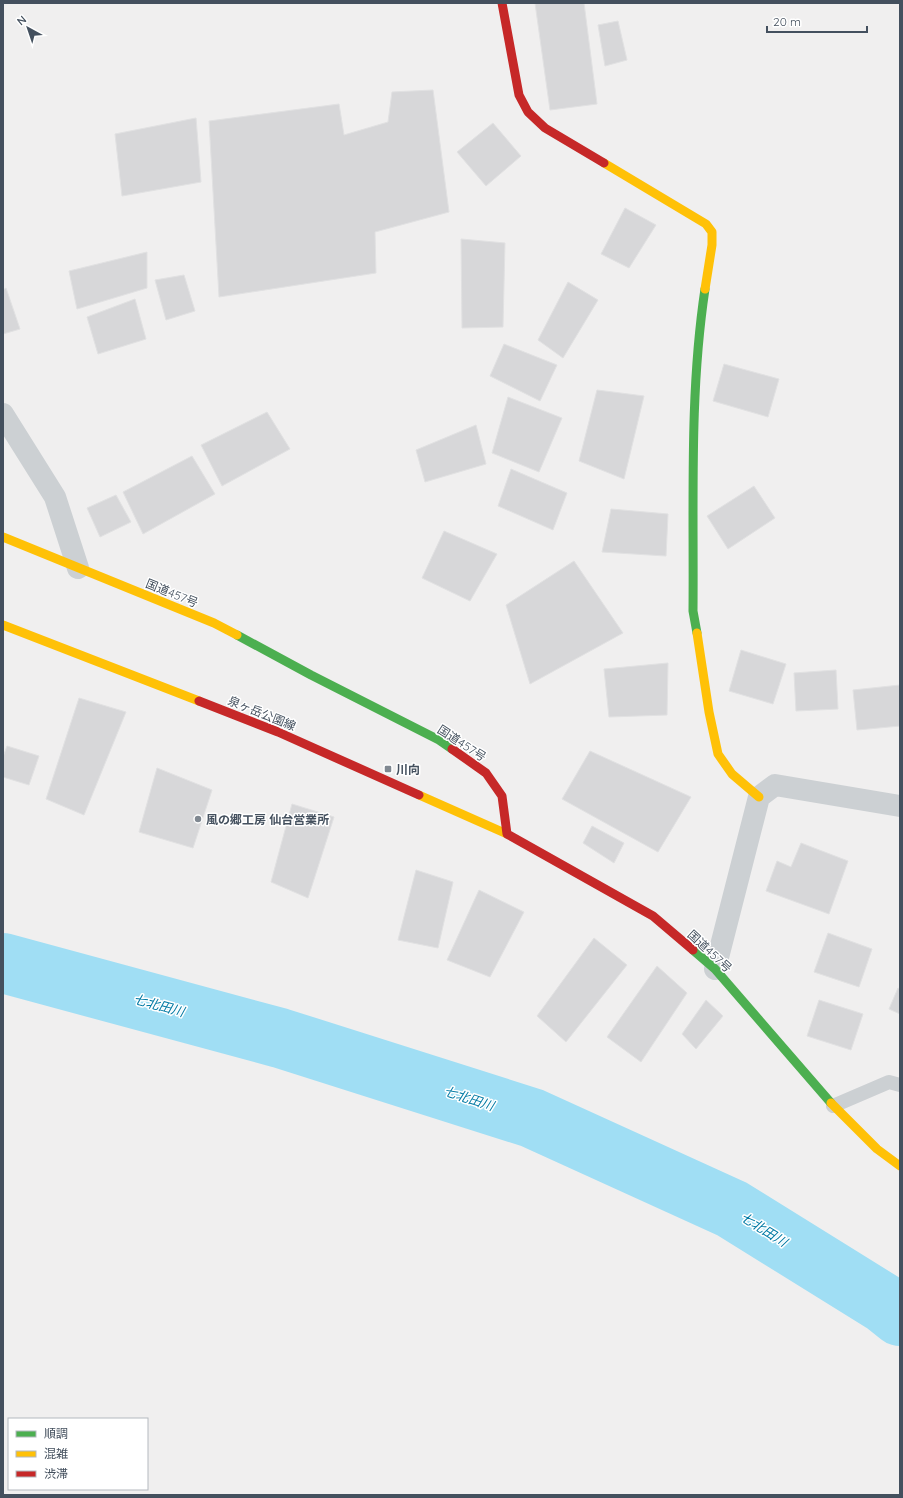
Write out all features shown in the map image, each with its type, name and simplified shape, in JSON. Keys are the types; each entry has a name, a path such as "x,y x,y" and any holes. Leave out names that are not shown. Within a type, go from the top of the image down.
{"main road":[{"path":"502,3 519,95 528,112 545,128 706,224 712,232 712,245 700,323 693,425 693,610 709,712 718,754 732,774 759,797"},
{"name":"国道457号","path":"3,537 214,623 311,675 439,740 486,773 502,796 507,834 653,916 715,969 833,1106 877,1149 900,1166"},
{"name":"泉ヶ岳公園線","path":"3,624 278,732 507,834"}],"street":[{"path":"3,414 55,497 78,568"},
{"path":"715,969 759,797 775,785 900,806"}],"lane":[{"path":"833,1106 889,1082 900,1085"}],"building":[{"path":"535,3 584,3 597,104 550,110"},
{"path":"618,21 627,60 605,66 598,25"},
{"path":"433,90 449,212 375,232 376,273 219,297 209,121 339,104 344,135 388,122 392,92"},
{"path":"196,118 201,182 122,196 115,134"},
{"path":"493,123 521,156 486,186 457,152"},
{"path":"625,208 656,225 629,268 601,254"},
{"path":"461,239 505,243 503,327 462,328"},
{"path":"147,252 147,288 77,309 69,271"},
{"path":"184,275 195,311 166,320 155,280"},
{"path":"568,282 598,300 563,358 538,340"},
{"path":"6,288 20,329 3,334 3,290"},
{"path":"135,299 146,339 98,354 87,317"},
{"path":"504,344 557,365 540,401 490,376"},
{"path":"724,364 779,379 768,417 713,401"},
{"path":"597,390 644,396 624,479 579,461"},
{"path":"508,397 562,418 539,472 492,453"},
{"path":"267,412 290,449 222,486 201,445"},
{"path":"476,425 486,464 425,482 416,450"},
{"path":"192,456 215,494 143,534 123,492"},
{"path":"511,469 567,493 553,530 498,506"},
{"path":"754,486 775,518 728,549 707,516"},
{"path":"116,495 131,522 100,537 87,508"},
{"path":"611,509 668,514 666,556 602,552"},
{"path":"444,531 497,554 470,601 422,578"},
{"path":"574,561 623,633 530,684 506,605"},
{"path":"741,650 786,664 773,704 729,691"},
{"path":"668,663 667,715 609,717 604,669"},
{"path":"836,670 838,709 796,711 794,673"},
{"path":"900,685 900,726 857,730 853,690"},
{"path":"79,698 126,712 84,815 46,799"},
{"path":"7,746 39,756 29,785 3,777 3,757"},
{"path":"590,751 691,797 658,852 562,799"},
{"path":"157,768 212,790 193,848 139,832"},
{"path":"292,804 334,817 308,898 271,882"},
{"path":"592,826 624,843 614,863 583,843"},
{"path":"801,843 848,861 829,914 766,891 777,861 791,867"},
{"path":"416,870 453,882 438,948 398,940"},
{"path":"479,890 524,912 490,977 447,960"},
{"path":"828,933 872,949 859,987 814,972"},
{"path":"594,938 627,965 566,1042 537,1016"},
{"path":"657,966 687,993 641,1062 607,1037"},
{"path":"898,988 900,989 900,1014 889,1009"},
{"path":"706,1000 723,1016 696,1049 682,1034"},
{"path":"819,1000 863,1014 851,1050 807,1036"}],"waterway":[{"name":"七北田川","path":"3,963 280,1038 532,1118 732,1209 885,1304 900,1316"}],"traffic: fast":[{"path":"697,633 693,611 693,450 694,409 700,329 705,289"},
{"path":"237,635 311,675 439,740 452,749"},
{"path":"693,950 715,969 831,1103"}],"traffic: slow":[{"path":"604,163 706,224 712,232 712,245 705,289"},
{"path":"3,537 214,623 237,635"},
{"path":"3,625 199,701"},
{"path":"697,633 709,712 718,754 732,774 759,797"},
{"path":"419,795 507,834"},
{"path":"831,1103 877,1149 900,1166"}],"traffic: jam":[{"path":"502,3 519,95 528,112 545,128 604,163"},
{"path":"199,701 278,732 419,795"},
{"path":"452,749 486,773 502,796 507,834 653,916 693,950"}],"place":[{"name":"川向","path":"388,769"},
{"name":"風の郷工房 仙台営業所","path":"198,819"}]}
